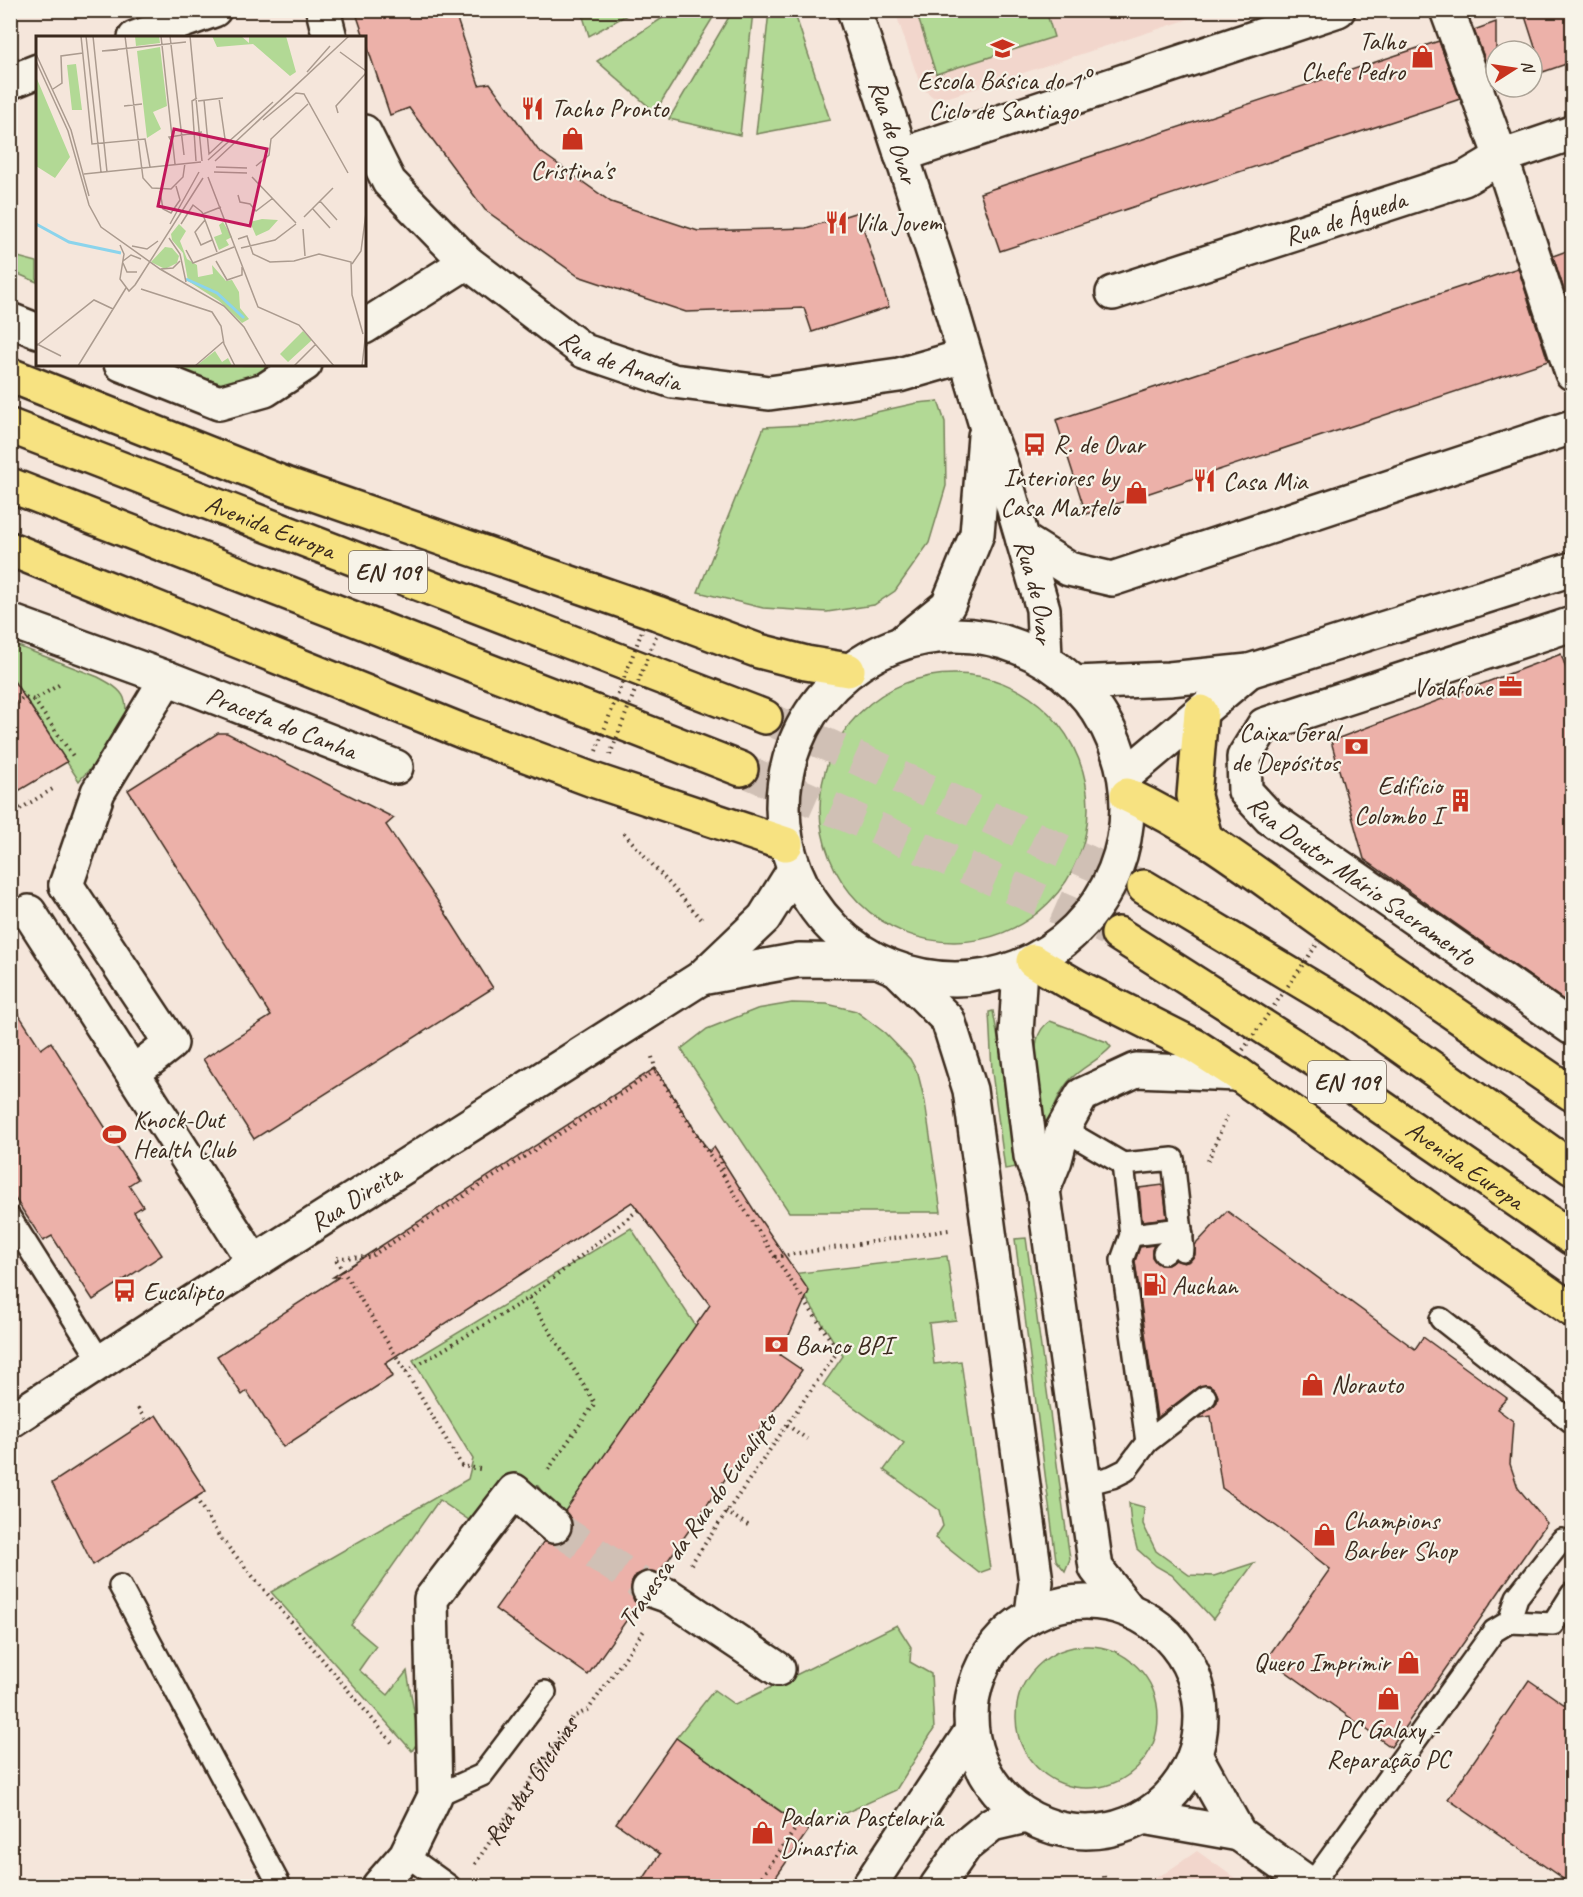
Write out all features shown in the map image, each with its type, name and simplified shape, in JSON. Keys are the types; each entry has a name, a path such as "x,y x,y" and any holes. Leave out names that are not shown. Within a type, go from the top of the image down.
{"main road":[{"path":"10,375 285,484 657,613 759,651 806,663 848,670"},
{"name":"Avenida Europa","path":"10,426 765,717"},
{"name":"EN 109","path":"10,485 741,769"},
{"path":"10,549 467,734 790,857"},
{"path":"1201,712 1194,796 1205,837"},
{"path":"1126,785 1162,811 1205,837 1572,1094"},
{"name":"EN 109","path":"1144,887 1353,1012 1572,1168"},
{"name":"Avenida Europa","path":"1118,934 1328,1068 1572,1238"},
{"path":"1026,964 1078,987 1195,1046 1240,1062 1572,1310"}],"street":[{"path":"141,36 214,10"},
{"path":"323,10 330,36"},
{"name":"Rua de Ovar","path":"854,10 986,425 1001,465 1043,609 1045,658"},
{"path":"1448,10 1501,157 1572,373"},
{"path":"901,155 1324,13"},
{"path":"10,82 36,72"},
{"name":"Rua de Águeda","path":"1113,293 1464,179 1501,157 1572,133"},
{"name":"Rua de Anadia","path":"366,136 389,182 467,262 584,351 673,381 769,393 898,375 965,356"},
{"path":"366,326 467,262"},
{"path":"10,320 36,330"},
{"path":"126,366 219,403 265,390 302,366"},
{"name":"Rua de Ovar","path":"905,640 948,605 977,534 986,425"},
{"path":"1023,540 1069,569 1112,579 1572,428"},
{"path":"1076,683 1169,680 1249,671 1572,569"},
{"name":"Praceta do Canha","path":"10,621 167,678 396,767"},
{"name":"Rua Doutor Mário Sacramento","path":"1572,624 1264,725 1244,757 1245,791 1270,818 1572,1028"},
{"path":"701,978 799,960 888,966 939,979 981,978 1026,964 1074,932 1106,892 1124,845 1126,785 1108,726 1076,683 1045,658 1001,639 953,633 905,640 875,652 848,670 815,705 792,747 782,795 790,857 814,907 842,938 888,966 948,1020 970,1090 1036,1582 1032,1614"},
{"path":"1126,785 1201,712 1249,671"},
{"path":"167,678 90,782 66,885 20,918 133,1072 254,1262"},
{"path":"701,978 765,918 790,857"},
{"path":"66,885 171,1043 133,1072"},
{"path":"1026,964 1017,1044 1031,1156 1043,1190 1096,1568 1128,1609"},
{"name":"Rua Direita","path":"10,1421 254,1262 701,978"},
{"path":"1043,1190 1055,1160 1063,1129 1082,1095 1136,1070 1240,1062"},
{"path":"378,1887 406,1855 435,1796 431,1599 514,1491 554,1526"},
{"path":"659,1592 778,1669"},
{"path":"1096,1601 1128,1609 1158,1626 1182,1653 1197,1685 1202,1720 1195,1755 1183,1780 1166,1801 1143,1817 1115,1829 1084,1833 1054,1828 1026,1816 1005,1800 989,1780 977,1757 971,1732 972,1697 983,1664 1004,1635 1032,1614 1063,1603 1096,1601"},
{"path":"869,1887 971,1732"},
{"path":"1195,1755 1239,1834 1312,1886"},
{"path":"937,1887 965,1846 992,1824 1026,1816"},
{"path":"1143,1817 1239,1834"}],"lane":[{"path":"1063,1129 1123,1164 1173,1159 1177,1242 1131,1235"},
{"path":"1123,1164 1131,1235 1122,1260 1147,1442"},
{"path":"10,1218 101,1362"},
{"path":"1441,1320 1572,1422"},
{"path":"1084,1484 1112,1477 1126,1470 1147,1442 1205,1397"},
{"path":"1509,1622 1517,1597 1562,1540"},
{"path":"120,1586 280,1887"},
{"path":"1312,1886 1494,1631 1509,1622 1553,1624 1572,1594"},
{"path":"435,1796 482,1775 544,1692"},
{"path":"406,1855 449,1887"}],"path":[{"path":"596,751 642,631"},
{"path":"610,755 656,636"},
{"path":"10,815 90,782 34,700"},
{"path":"617,826 704,922"},
{"path":"1207,1165 1227,1116 1240,1062 1318,943"},
{"path":"649,1048 656,1071 775,1257 956,1229"},
{"path":"483,1469 462,1466 335,1258 370,1257 656,1071"},
{"path":"720,1156 725,1178"},
{"path":"406,1372 530,1298 638,1210"},
{"name":"Travessa da Rua do Eucalipto","path":"588,1710 659,1592 726,1512 838,1351 775,1257"},
{"path":"530,1298 595,1403 546,1474"},
{"path":"138,1408 146,1421"},
{"path":"787,1425 807,1439"},
{"path":"196,1498 219,1536 398,1750"},
{"path":"726,1512 748,1525"},
{"name":"Rua das Glicínias","path":"474,1867 573,1717 588,1710"},
{"path":"755,1887 799,1824"},
{"path":"1104,1876 1105,1887"}],"shaded area":[{"name":"Escola Básica do 1° Ciclo de Santiago","path":"895,11 1214,11 949,97 933,97 921,87"},
{"path":"1197,1851 1246,1886 1134,1886 1165,1873"}],"green space":[{"path":"581,10 634,10 634,11 589,36"},
{"path":"733,10 753,11 740,135 669,119"},
{"path":"673,11 717,11 655,112 597,61"},
{"path":"769,11 794,11 830,120 756,134"},
{"path":"916,11 1046,11 1054,37 936,74"},
{"path":"11,245 14,256 36,262 36,282 11,271"},
{"path":"271,366 253,379 229,386 167,367"},
{"path":"938,401 945,422 946,486 929,543 895,591 874,605 827,612 763,608 698,592 764,427 822,424 917,403"},
{"path":"10,643 98,677 116,688 124,698 126,709 119,732 79,781 25,697 11,705"},
{"path":"954,674 980,677 1005,684 1028,697 1049,713 1065,734 1078,757 1085,782 1088,808 1085,834 1078,859 1065,882 1049,903 1028,919 1005,932 980,939 954,942 928,939 903,932 880,919 859,903 843,882 830,859 823,834 820,808 823,782 830,757 843,734 859,713 880,697 903,684 928,677"},
{"path":"792,1003 827,1004 856,1011 885,1033 910,1059 918,1074 925,1102 941,1212 789,1212 681,1049 707,1029 757,1009"},
{"path":"993,1011 1017,1167 1005,1169 992,1072 989,1012"},
{"path":"1050,1021 1107,1042 1111,1047 1073,1077 1063,1089 1052,1112 1042,1144 1036,1091 1035,1052 1039,1034"},
{"path":"631,1228 707,1343 560,1518 538,1486 506,1477 469,1520 439,1500 351,1625 376,1646 359,1670 388,1695 407,1671 419,1740 412,1751 271,1592 468,1479 473,1459 413,1360"},
{"path":"1026,1238 1070,1559 1065,1571 1056,1560 1015,1239"},
{"path":"947,1256 956,1320 929,1323 934,1364 961,1361 990,1569 979,1573 935,1538 943,1526 939,1510 884,1470 904,1443 823,1385 843,1356 791,1274"},
{"path":"1129,1503 1144,1507 1143,1524 1156,1551 1189,1575 1214,1576 1254,1563 1213,1619 1172,1575 1156,1566 1137,1549"},
{"path":"897,1625 911,1647 910,1662 931,1674 934,1729 896,1790 808,1830 676,1738 714,1690 735,1705"},
{"path":"1087,1646 1114,1652 1137,1667 1152,1690 1158,1717 1152,1744 1137,1767 1114,1782 1087,1788 1060,1782 1037,1767 1022,1744 1016,1717 1022,1690 1037,1667 1060,1652"}],"building":[{"path":"355,10 454,10 479,85 490,83 538,150 611,202 698,231 806,228 858,212 889,307 812,332 804,308 686,312 578,276 485,210 409,108 390,115 366,43 366,36 364,36"},
{"path":"1523,10 1572,10 1572,62 1544,72 1544,39 1532,39"},
{"path":"1496,22 1496,39 1484,39 1484,57 1474,30"},
{"path":"1439,41 1460,99 1000,251 980,193"},
{"path":"1572,249 1572,314 1553,256"},
{"path":"1518,268 1548,361 1086,514 1056,420"},
{"name":"Edifício Colombo I","path":"1561,654 1572,685 1572,1006 1364,859 1331,741"},
{"path":"10,675 67,762 10,796"},
{"path":"218,733 227,733 394,818 386,825 493,988 254,1139 203,1059 271,1016 128,790"},
{"path":"10,1001 41,1049 51,1042 138,1179 129,1185 143,1206 134,1212 162,1255 93,1300 52,1236 43,1241 10,1191"},
{"path":"655,1068 709,1152 714,1147 809,1291 780,1355 802,1370 659,1573 646,1571 636,1575 632,1582 631,1592 634,1601 638,1604 588,1675 495,1609 544,1541 559,1544 568,1538 572,1530 572,1521 565,1511 710,1305 632,1202 385,1363 393,1376 283,1447 247,1391 242,1395 217,1356 339,1277 333,1277"},
{"path":"1163,1185 1167,1218 1142,1221 1139,1188"},
{"path":"1227,1211 1415,1349 1423,1337 1507,1398 1497,1409 1513,1421 1510,1464 1518,1488 1547,1523 1391,1747 1267,1658 1330,1569 1222,1488 1211,1416 1199,1418 1217,1402 1218,1396 1215,1390 1209,1385 1198,1387 1157,1418 1135,1261 1140,1247 1154,1245 1152,1257 1160,1265 1168,1265 1175,1260 1184,1263 1190,1261 1195,1255 1195,1245"},
{"path":"156,1415 206,1491 93,1565 52,1483"},
{"path":"1529,1680 1572,1710 1572,1885 1448,1799"},
{"path":"676,1738 808,1831 769,1887 638,1887 660,1854 616,1823"}],"tunnel":[{"path":"765,717 1144,887"},
{"path":"741,769 1118,934"},
{"path":"554,1526 649,1589"}],"place":[{"name":"Escola Básica do 1° Ciclo de Santiago","path":"1003,49"},
{"name":"Talho Chefe Pedro","path":"1423,56"},
{"name":"Tacho Pronto","path":"533,108"},
{"name":"Cristina's","path":"572,139"},
{"name":"Vila Jovem","path":"836,222"},
{"name":"R. de Ovar","path":"1035,444"},
{"name":"Casa Mia","path":"1205,481"},
{"name":"Interiores by Casa Martelo","path":"1137,492"},
{"name":"Vodafone","path":"1510,687"},
{"name":"Caixa Geral de Depósitos","path":"1357,747"},
{"name":"Edifício Colombo I","path":"1460,800"},
{"name":"Knock-Out Health Club","path":"115,1134"},
{"name":"Auchan","path":"1154,1285"},
{"name":"Eucalipto","path":"125,1291"},
{"name":"Banco BPI","path":"777,1345"},
{"name":"Norauto","path":"1313,1384"},
{"name":"Champions Barber Shop","path":"1325,1535"},
{"name":"Quero Imprimir","path":"1408,1662"},
{"name":"PC Galaxy - Reparação PC","path":"1388,1698"},
{"name":"Padaria Pastelaria Dinastia","path":"762,1832"}]}
